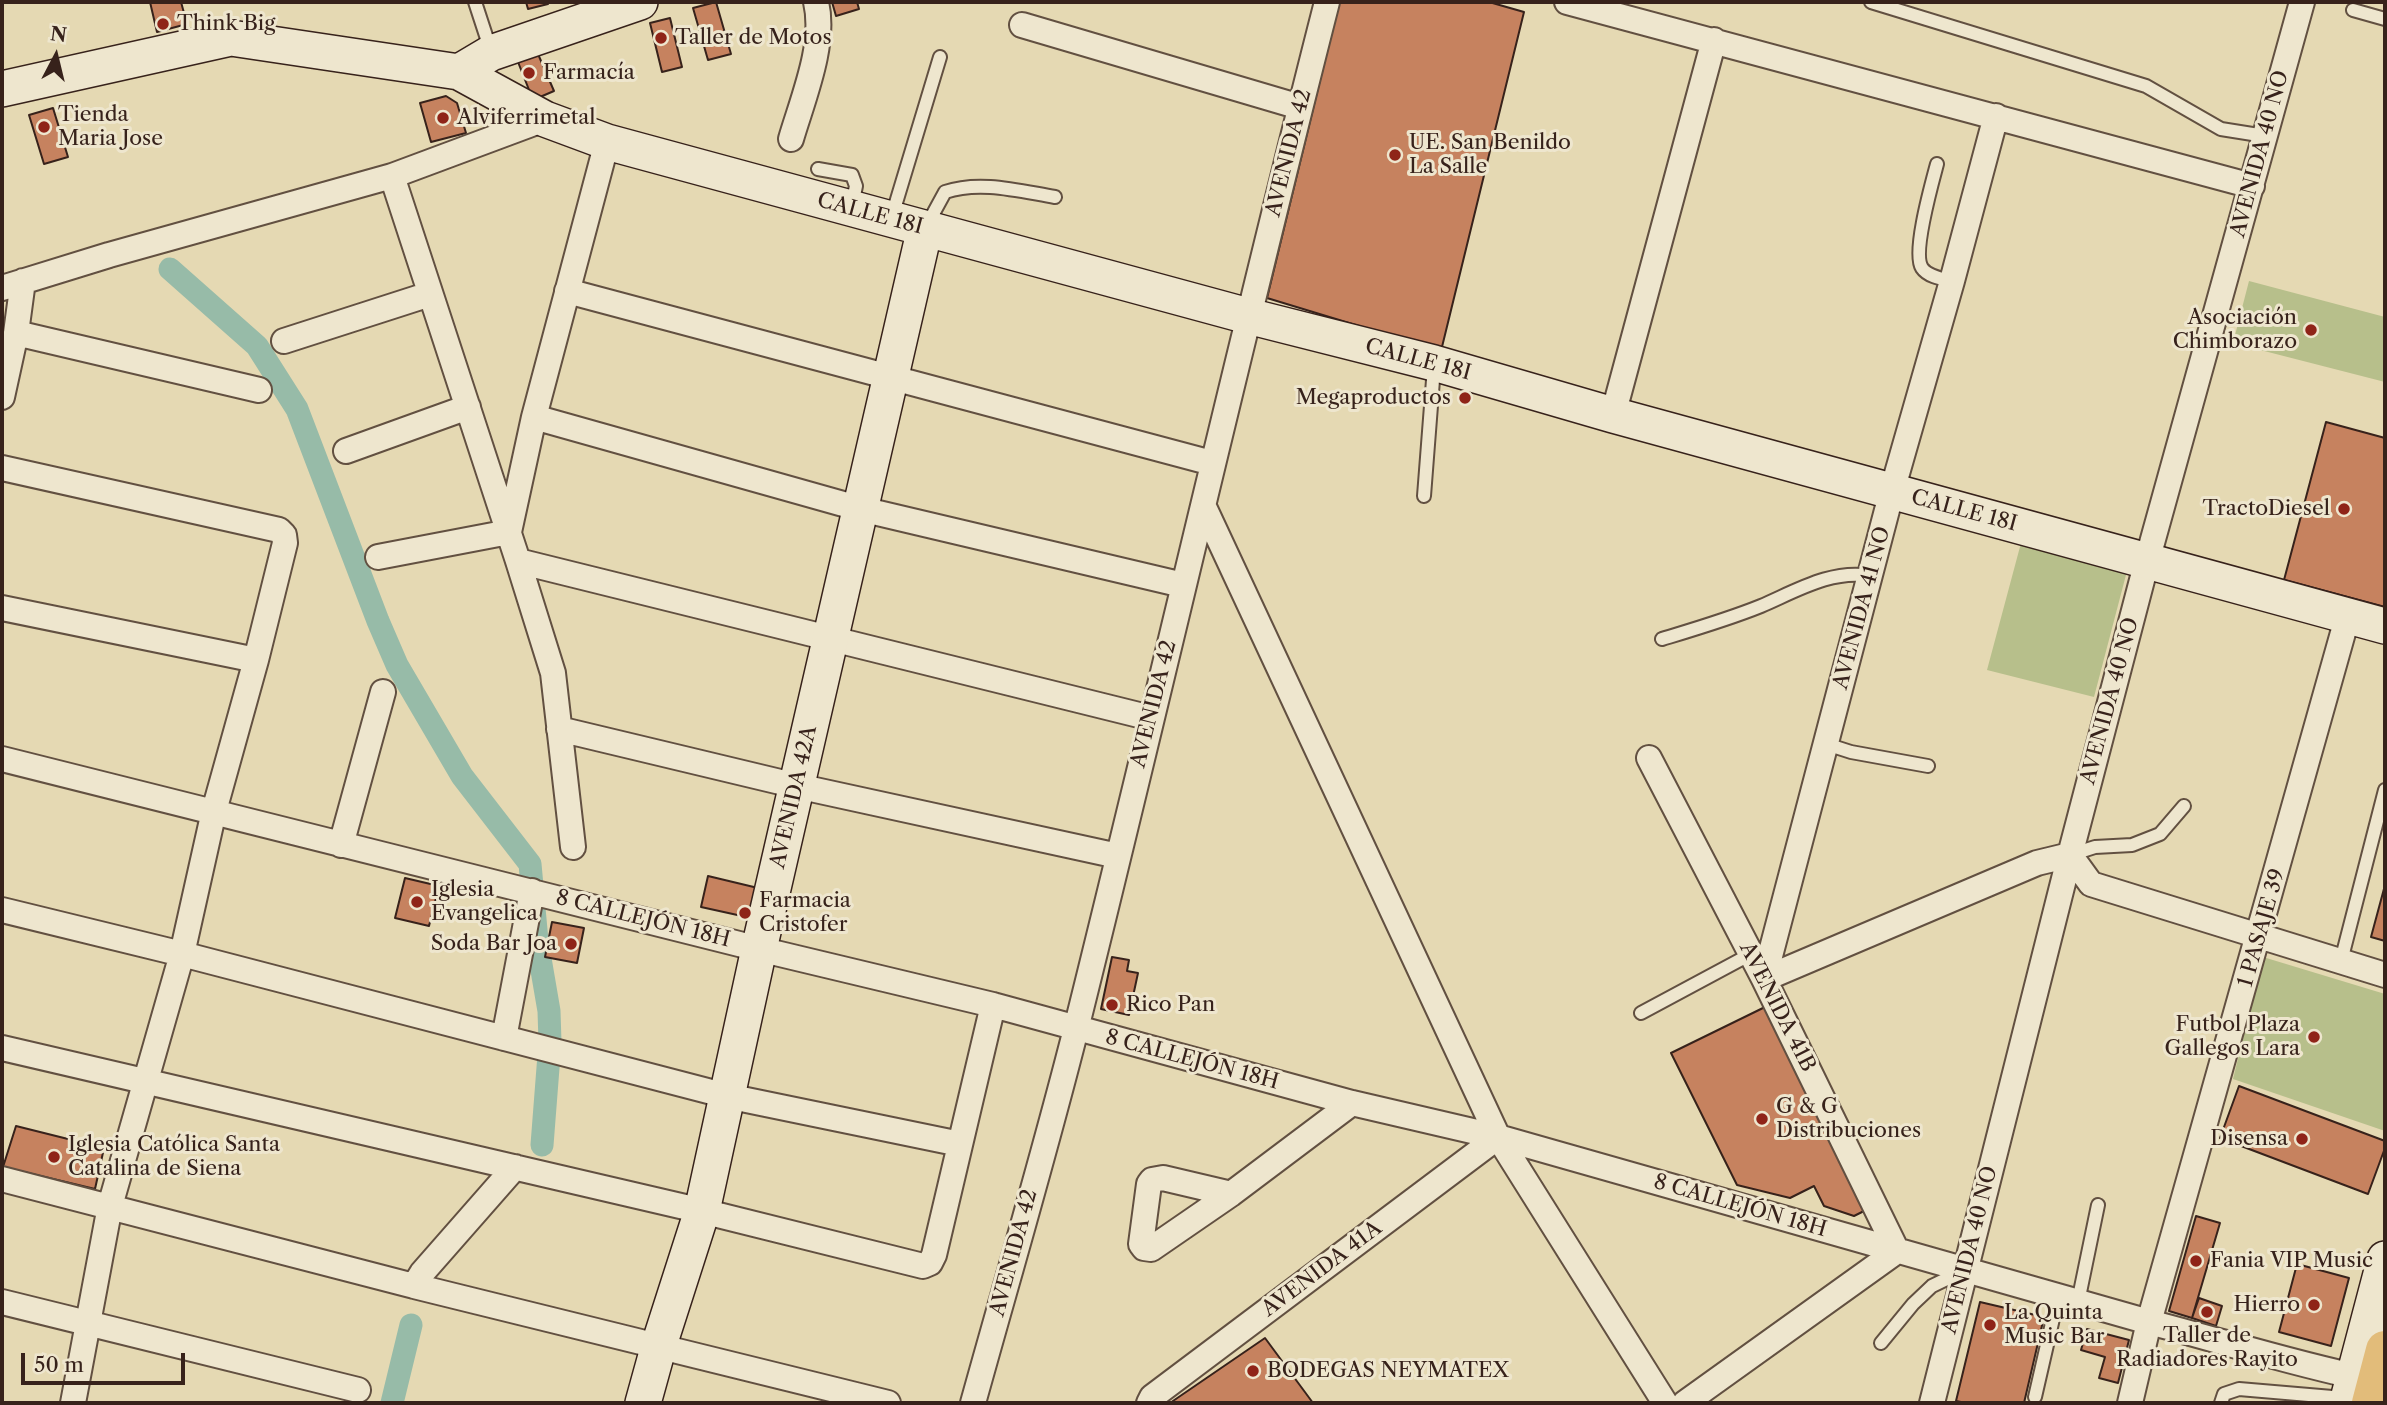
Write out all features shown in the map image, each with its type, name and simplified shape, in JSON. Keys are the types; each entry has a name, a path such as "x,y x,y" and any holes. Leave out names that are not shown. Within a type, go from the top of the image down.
{"street":[{"path":"2,89 230,38 459,72 491,52 640,2"},
{"path":"791,139 817,46 821,21 816,2"},
{"name":"AVENIDA 42","path":"973,1403 1076,1028 1183,584 1204,508 1212,463 1327,2"},
{"path":"1567,2 2252,186"},
{"name":"AVENIDA 40 NO","path":"1932,1403 2147,561 2302,2"},
{"path":"1022,25 1300,107"},
{"path":"1614,415 1714,40"},
{"name":"CALLE 18I","path":"459,72 545,119 607,142 1248,316 1434,363 1614,415 2385,626"},
{"name":"AVENIDA 41 NO","path":"1764,979 1892,491 1996,116"},
{"path":"2,397 16,333 13,285 109,255 392,176 545,119"},
{"path":"509,532 534,417 607,142"},
{"path":"392,176 509,532 552,673 573,847"},
{"name":"AVENIDA 42A","path":"643,1403 702,1210 759,949 925,228"},
{"path":"567,291 1212,463"},
{"path":"284,341 430,294"},
{"path":"16,333 259,390"},
{"path":"346,451 468,407"},
{"path":"534,417 861,509 1183,584"},
{"path":"2,468 279,530 284,535 285,542 214,811 182,954 110,1206 73,1403"},
{"path":"1204,508 1498,1137 1665,1403"},
{"path":"378,557 509,532"},
{"path":"518,561 1151,718"},
{"path":"2,608 256,660"},
{"name":"1 PASAJE 39","path":"2130,1403 2149,1322 2260,937 2348,615"},
{"path":"341,845 383,692"},
{"path":"559,729 797,786 1118,856"},
{"name":"AVENIDA 41B","path":"1649,758 1764,979 1897,1251"},
{"name":"8 CALLEJÓN 18H","path":"2,759 993,1005 1352,1103 1498,1137 2149,1322 2232,1343 2364,1385"},
{"path":"1764,979 2037,863 2070,855 2091,884 2385,975"},
{"path":"504,1038 532,891"},
{"path":"2,910 182,954 727,1096 960,1144"},
{"path":"2,1048 702,1210 923,1266 930,1263 934,1255 993,1005"},
{"path":"1231,1194 1352,1103"},
{"name":"AVENIDA 41A","path":"1149,1403 1152,1397 1498,1137"},
{"path":"414,1286 422,1273 515,1167"},
{"path":"2,1179 414,1286 888,1403"},
{"path":"1685,1403 1897,1251"},
{"path":"2364,1385 2385,1259"},
{"path":"2,1302 358,1390"}],"lane":[{"path":"475,2 491,52"},
{"path":"1871,2 2146,86 2221,129 2265,136"},
{"path":"2353,10 2385,19"},
{"path":"891,220 940,57"},
{"path":"1937,164 1919,255 1921,267 1927,272 1952,281"},
{"path":"817,169 852,175 856,186 852,209"},
{"path":"925,228 945,191 962,186 984,186 1055,197"},
{"path":"1424,496 1434,363"},
{"path":"1662,639 1719,621 1808,585 1852,573 1870,576"},
{"path":"1826,744 1851,752 1928,766"},
{"path":"2341,961 2385,790"},
{"path":"2070,855 2095,848 2132,845 2160,834 2184,806"},
{"path":"1641,1013 1751,954"},
{"path":"2035,1396 2098,1205"},
{"path":"1881,1343 1913,1304 1932,1286 1965,1270"},
{"path":"2221,1403 2224,1394 2239,1388 2364,1385"}],"green space":[{"name":"Asociación Chimborazo","path":"2249,281 2385,317 2385,382 2233,343"},
{"path":"2021,543 2127,571 2094,697 1987,670"},
{"name":"Futbol Plaza Gallegos Lara","path":"2263,957 2385,994 2385,1131 2233,1079"}],"building":[{"path":"150,2 181,2 187,24 157,32"},
{"path":"526,2 547,2 548,4 528,9"},
{"path":"716,2 731,54 708,60 693,8"},
{"path":"832,2 857,2 859,9 836,16"},
{"name":"UE. San Benildo La Salle","path":"1339,2 1489,2 1524,12 1441,351 1267,298"},
{"path":"670,18 682,67 662,72 650,23"},
{"path":"538,54 554,91 533,100 518,62"},
{"name":"Alviferrimetal","path":"446,96 457,103 466,133 431,142 420,103"},
{"path":"53,108 68,157 44,164 29,115"},
{"name":"TractoDiesel","path":"2326,422 2385,438 2385,607 2284,580"},
{"path":"708,876 758,888 751,918 701,907"},
{"name":"Iglesia Evangelica","path":"405,878 439,886 429,926 395,918"},
{"path":"2385,885 2385,941 2371,937"},
{"path":"552,922 584,928 577,963 545,957"},
{"path":"1112,957 1129,960 1127,971 1138,973 1129,1015 1101,1009"},
{"name":"G & G Distribuciones","path":"1765,1007 1866,1210 1854,1216 1824,1206 1814,1186 1790,1198 1737,1185 1671,1053"},
{"name":"Disensa","path":"2239,1086 2385,1141 2385,1148 2368,1194 2220,1138"},
{"name":"Iglesia Católica Santa Catalina de Siena","path":"16,1126 104,1148 95,1189 3,1167"},
{"name":"Fania VIP Music","path":"2196,1216 2220,1223 2192,1318 2169,1311"},
{"name":"Hierro","path":"2297,1264 2349,1278 2331,1346 2279,1332"},
{"name":"Taller de Radiadores Rayito","path":"2199,1298 2222,1306 2216,1326 2192,1318"},
{"path":"1980,1302 2044,1317 2024,1403 1956,1401"},
{"path":"2087,1329 2129,1340 2118,1383 2099,1378 2105,1357 2081,1350"},
{"name":"BODEGAS NEYMATEX","path":"1265,1338 1313,1403 1170,1403"}],"waterway":[{"path":"170,269 257,346 297,409 397,665 462,776 530,864 537,941 549,1011 550,1042 542,1145"},
{"path":"392,1403 411,1325"}],"place":[{"name":"Think Big","path":"163,24"},
{"name":"Taller de Motos","path":"661,38"},
{"name":"Farmacía","path":"529,73"},
{"name":"Alviferrimetal","path":"443,118"},
{"name":"Tienda Maria Jose","path":"44,127"},
{"name":"UE. San Benildo La Salle","path":"1395,155"},
{"name":"Asociación Chimborazo","path":"2311,330"},
{"name":"Megaproductos","path":"1465,398"},
{"name":"TractoDiesel","path":"2344,509"},
{"name":"Iglesia Evangelica","path":"417,902"},
{"name":"Farmacia Cristofer","path":"745,913"},
{"name":"Soda Bar Joa","path":"571,944"},
{"name":"Rico Pan","path":"1112,1005"},
{"name":"Futbol Plaza Gallegos Lara","path":"2314,1037"},
{"name":"G & G Distribuciones","path":"1762,1119"},
{"name":"Disensa","path":"2302,1139"},
{"name":"Iglesia Católica Santa Catalina de Siena","path":"54,1157"},
{"name":"Fania VIP Music","path":"2196,1261"},
{"name":"Hierro","path":"2314,1305"},
{"name":"Taller de Radiadores Rayito","path":"2207,1312"},
{"name":"La Quinta Music Bar","path":"1990,1325"},
{"name":"BODEGAS NEYMATEX","path":"1253,1371"}]}
